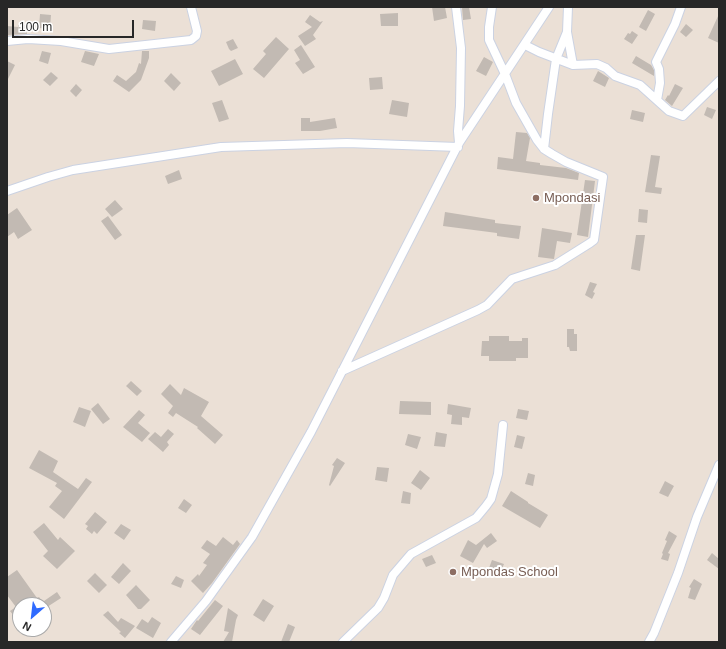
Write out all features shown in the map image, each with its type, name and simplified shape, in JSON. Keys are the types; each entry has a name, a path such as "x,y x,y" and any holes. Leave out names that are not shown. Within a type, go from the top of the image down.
{"street":[{"path":"7,41 28,39 61,41 110,49 191,40 196,36 197,31 192,7"},
{"path":"456,7 461,48 458,145"},
{"path":"342,371 478,310 490,302 512,278 555,265 594,240 603,177 566,162 544,149 522,116 489,40 492,7"},
{"path":"171,642 206,601 252,537 311,432 458,145 549,7"},
{"path":"568,7 567,32 573,65"},
{"path":"657,100 660,83 659,69 656,62 675,24 681,7"},
{"path":"544,149 556,59 567,32"},
{"path":"525,45 573,65 597,64 606,68 615,76 640,85 669,111 683,116 719,81"},
{"path":"7,191 73,170 221,147 347,143 458,145"},
{"path":"343,642 378,608 384,598 393,575 412,554 476,518 486,506 491,499 498,474 503,426"},
{"path":"649,642 678,574 697,517 719,465"}],"building":[{"path":"432,7 445,7 447,18 434,21"},
{"path":"462,7 469,7 471,19 463,20"},
{"path":"648,10 655,14 646,31 639,27"},
{"path":"398,13 398,26 381,26 380,14"},
{"path":"40,14 51,15 50,29 39,28"},
{"path":"719,14 719,43 708,38"},
{"path":"310,15 320,22 323,21 313,35 316,39 305,46 298,36 312,27 305,22"},
{"path":"143,20 156,21 155,31 142,29"},
{"path":"686,24 693,30 686,37 680,32"},
{"path":"18,25 27,25 27,34 7,35 7,26 18,27"},
{"path":"632,31 638,35 632,44 624,39 628,33 630,34"},
{"path":"276,37 289,49 264,78 253,69 266,54 263,51"},
{"path":"233,39 238,48 231,51 226,42"},
{"path":"301,45 315,67 303,74 295,63 300,60 294,50"},
{"path":"42,51 51,53 48,64 39,61"},
{"path":"85,51 99,54 94,66 81,62"},
{"path":"142,51 149,51 149,58 141,80 129,92 113,81 117,75 126,81 136,72 139,63 141,64"},
{"path":"636,56 651,65 654,70 654,76 632,63"},
{"path":"484,57 493,62 486,76 476,71"},
{"path":"235,59 243,74 219,86 211,71"},
{"path":"7,61 15,65 7,81"},
{"path":"598,71 609,78 605,87 593,81"},
{"path":"51,72 58,78 50,86 43,80"},
{"path":"171,73 181,83 174,91 164,81"},
{"path":"382,77 383,89 370,90 369,78"},
{"path":"76,84 82,90 76,97 70,91"},
{"path":"675,84 683,88 672,106 665,100 668,95 669,96"},
{"path":"222,100 229,119 219,122 212,103"},
{"path":"392,100 409,103 407,117 389,114"},
{"path":"707,107 716,110 712,119 704,115"},
{"path":"632,110 645,113 643,122 630,119"},
{"path":"301,118 310,118 310,122 335,118 337,128 320,131 301,131"},
{"path":"516,132 527,133 530,138 526,161 540,163 540,165 566,168 579,173 578,180 497,169 498,157 513,159"},
{"path":"651,155 660,156 655,187 662,188 661,194 645,192"},
{"path":"179,170 182,179 168,184 165,176"},
{"path":"585,180 595,181 588,237 577,235"},
{"path":"115,200 123,209 112,217 105,209"},
{"path":"17,208 32,230 18,239 14,232 7,237 7,215"},
{"path":"639,209 648,210 647,223 638,222"},
{"path":"445,212 495,220 495,223 521,226 519,239 497,236 497,233 443,226"},
{"path":"108,216 122,235 115,240 101,221"},
{"path":"542,228 572,233 570,243 557,241 554,259 538,257"},
{"path":"636,235 645,235 640,271 631,269"},
{"path":"590,282 597,284 593,292 595,293 592,299 585,295"},
{"path":"567,329 574,329 574,334 577,334 577,351 570,351 569,347 567,347"},
{"path":"489,336 509,336 509,341 522,341 522,338 528,338 528,358 516,358 516,361 489,361 489,356 481,356 482,341 489,341"},
{"path":"131,381 142,391 137,396 126,386"},
{"path":"170,384 181,395 184,388 209,402 201,416 223,435 215,444 197,428 198,427 176,413 173,417 168,413 173,406 161,394"},
{"path":"400,401 431,402 431,415 399,414"},
{"path":"98,403 110,419 103,424 91,409"},
{"path":"448,404 471,408 469,418 462,417 462,425 451,424 452,415 447,414"},
{"path":"79,407 91,411 85,427 73,422"},
{"path":"518,409 529,411 527,420 516,418"},
{"path":"139,410 145,415 138,423 150,433 142,442 123,427"},
{"path":"168,429 174,434 167,442 169,445 163,452 148,439 155,432 161,437"},
{"path":"436,432 447,434 445,447 434,446"},
{"path":"408,434 421,437 417,449 405,445"},
{"path":"517,435 525,437 522,449 514,447"},
{"path":"39,450 58,461 53,472 78,489 86,478 92,482 64,519 49,507 62,491 55,486 57,483 29,468"},
{"path":"337,458 345,463 330,486 334,466 332,465"},
{"path":"377,467 389,468 387,482 375,480"},
{"path":"420,470 430,478 421,490 411,483"},
{"path":"528,473 535,475 533,486 525,484"},
{"path":"665,481 674,486 668,497 659,493"},
{"path":"403,491 411,493 410,504 401,503"},
{"path":"511,491 548,515 540,528 502,506"},
{"path":"184,499 192,505 186,513 178,508"},
{"path":"95,512 107,522 97,534 94,531 92,534 86,529 88,526 85,524"},
{"path":"44,523 58,540 60,537 75,551 57,569 43,556 48,551 33,532"},
{"path":"121,524 131,530 124,540 114,533"},
{"path":"669,531 677,536 668,553 670,554 668,561 661,559 667,541 665,540"},
{"path":"491,533 497,541 487,548 484,544 473,563 460,556 468,540 476,545"},
{"path":"223,537 233,545 237,540 240,544 203,593 191,581 198,574 199,576 207,565 203,563 210,554 201,548 207,540 216,546"},
{"path":"712,553 719,559 719,569 707,560"},
{"path":"432,555 436,563 426,567 422,559"},
{"path":"492,560 504,564 500,573 489,568"},
{"path":"123,563 131,571 119,584 111,577"},
{"path":"17,570 36,597 12,597 12,602 7,595 7,577"},
{"path":"95,573 107,585 99,593 87,581"},
{"path":"176,576 184,580 181,588 171,584"},
{"path":"694,579 702,584 695,600 688,598 691,588 689,587"},
{"path":"136,585 150,600 141,609 138,609 126,595"},
{"path":"57,592 61,598 52,604 52,597 50,597"},
{"path":"263,599 274,606 264,622 253,615"},
{"path":"215,600 223,606 200,635 191,629"},
{"path":"228,608 238,615 232,642 223,642 229,632 224,631"},
{"path":"108,611 118,622 121,618 135,626 125,638 119,633 121,632 103,615"},
{"path":"152,617 161,623 153,638 136,628 142,619 148,623"},
{"path":"288,624 295,627 289,642 281,642"}],"place":[{"name":"Mpondasi","path":"536,198"},
{"name":"Mpondas School","path":"453,572"}]}
